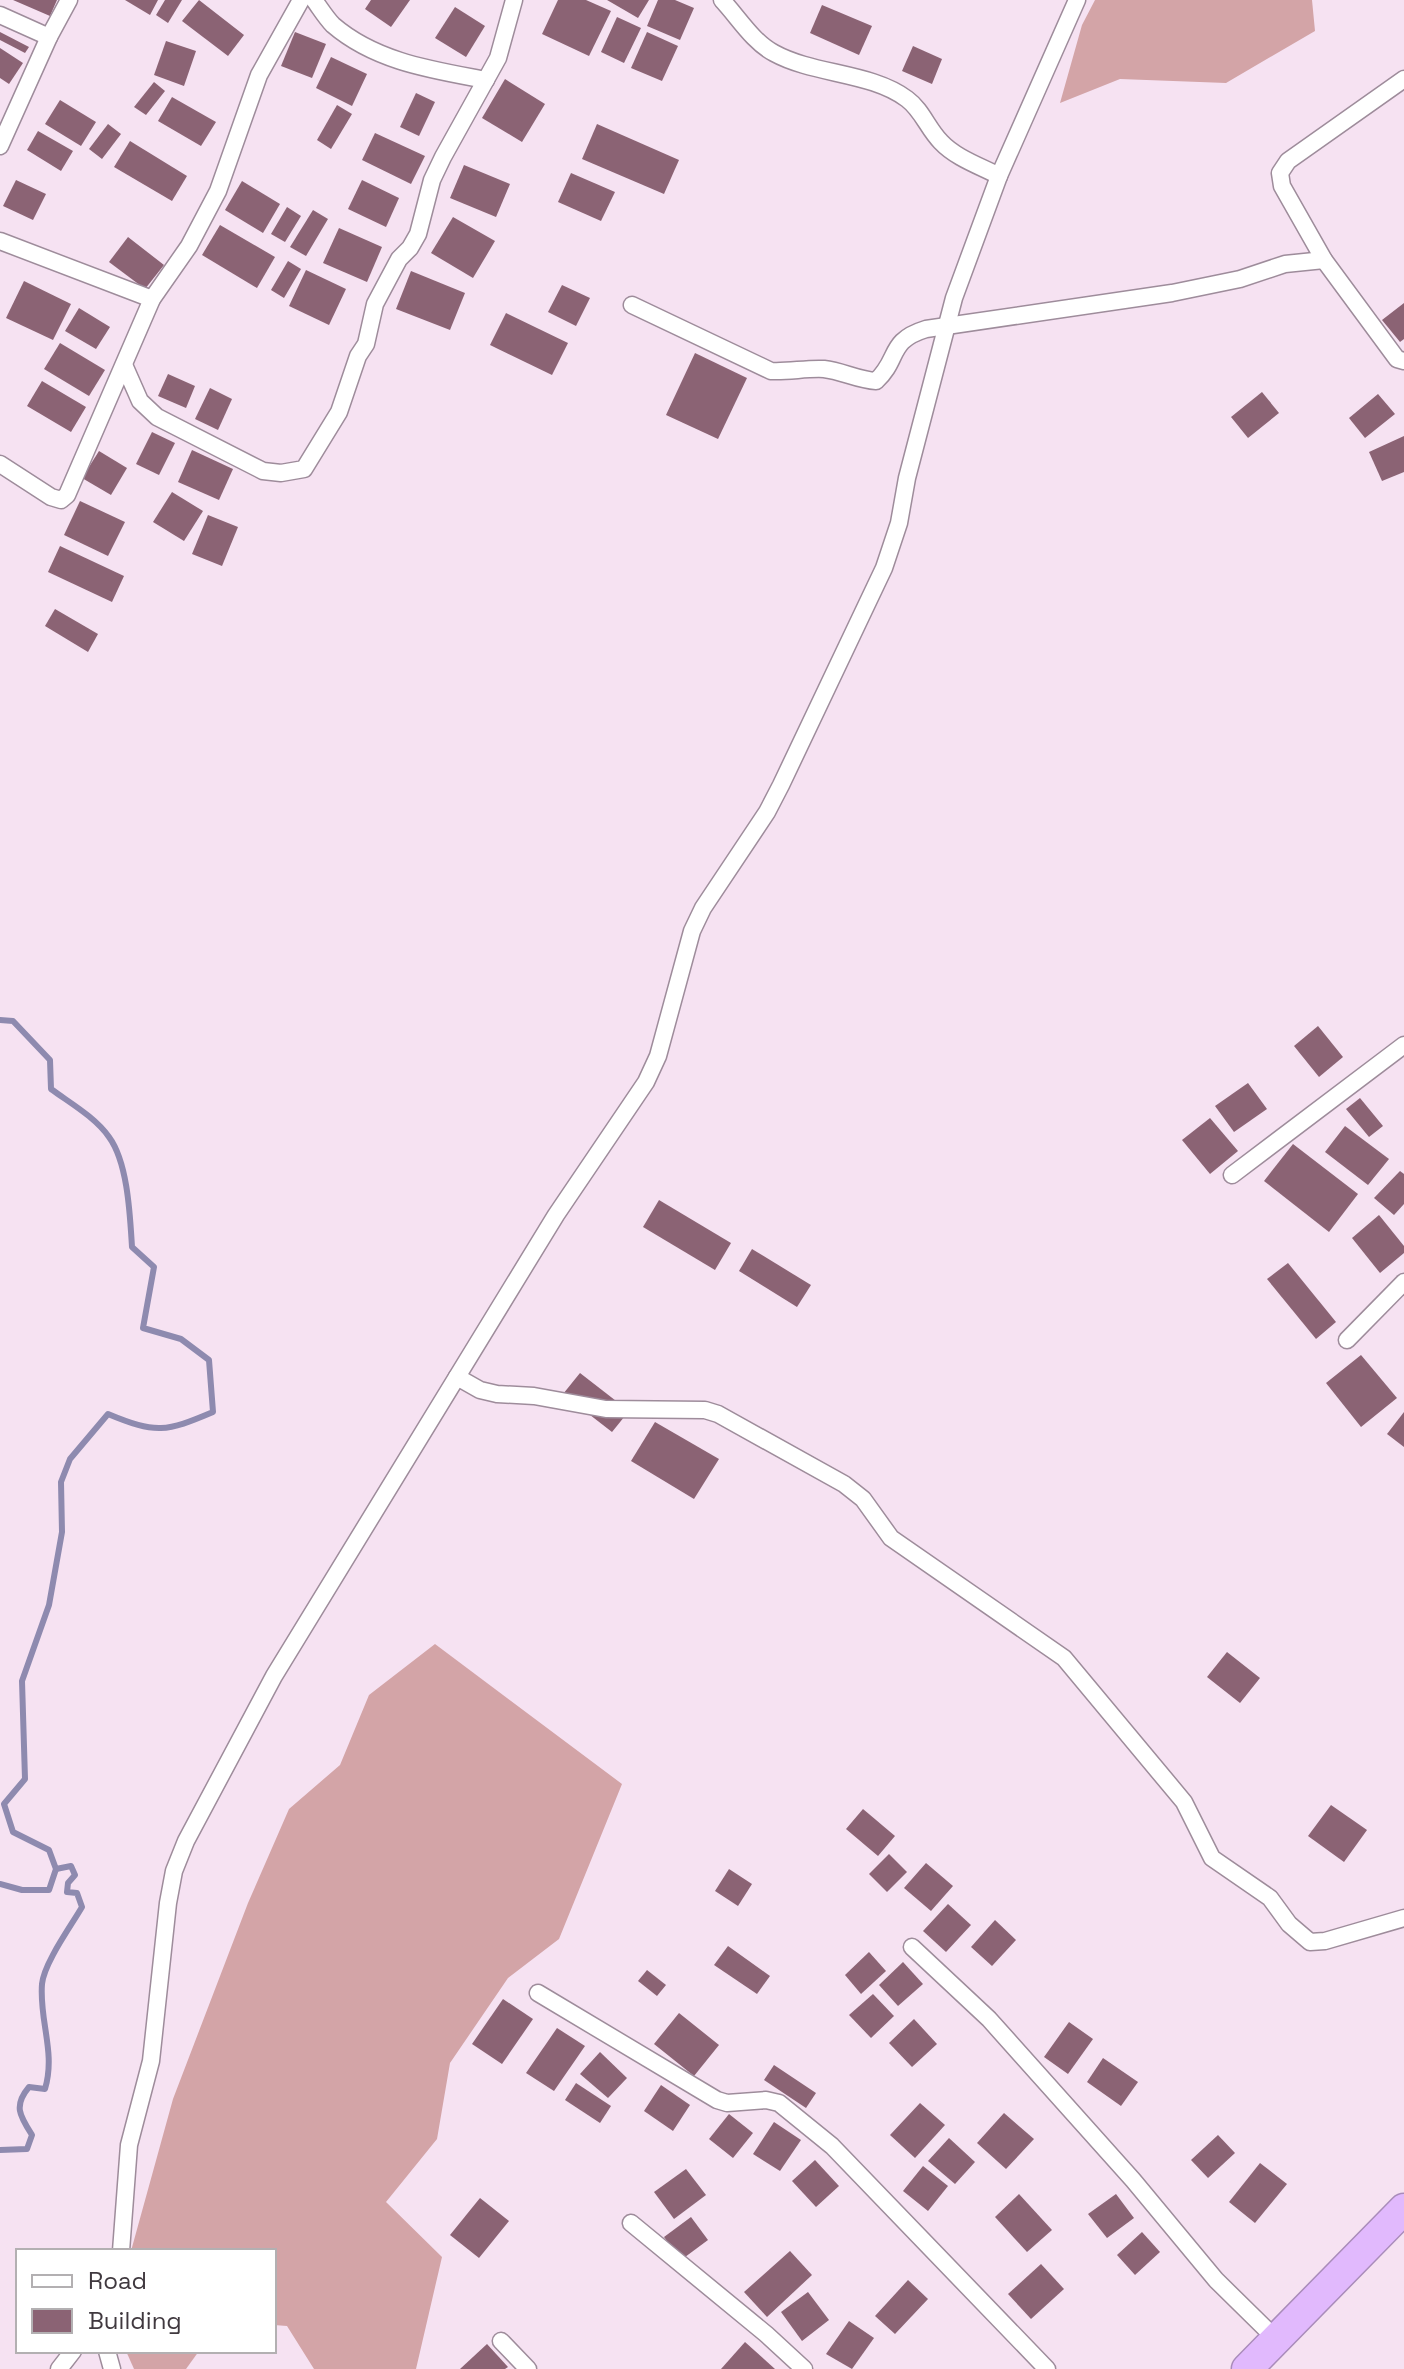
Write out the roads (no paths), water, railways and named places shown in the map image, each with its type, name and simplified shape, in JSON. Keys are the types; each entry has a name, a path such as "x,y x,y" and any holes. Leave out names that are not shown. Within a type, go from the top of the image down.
{"highway":[{"path":"1247,2369 1404,2209"}],"street":[{"path":"0,146 69,0"},
{"path":"0,464 51,497 61,500 67,495 152,299 206,216 218,191 259,75 301,0"},
{"path":"314,0 331,24 386,56 417,67 486,80"},
{"path":"125,367 140,401 157,417 263,471 281,473 304,469 339,412 352,369 366,344 375,304 399,259 418,234 432,180 498,58 514,0"},
{"path":"722,0 772,52 826,73 874,83 906,98 918,109 944,146 999,176"},
{"path":"121,2249 129,2145 151,2061 174,1871 186,1841 274,1676 556,1215 652,1069 667,1026 692,931 703,908 774,798 884,568 899,523 907,478 946,325 999,176 1077,0"},
{"path":"0,15 49,37"},
{"path":"1404,79 1288,161 1280,173 1282,186 1324,260 1397,359 1404,361"},
{"path":"0,241 152,299"},
{"path":"632,305 771,371 792,373 821,369 876,381 883,375 898,343 909,334 946,325 1172,293 1240,279 1285,264 1324,260"},
{"path":"1232,1175 1404,1045"},
{"path":"1347,1340 1404,1282"},
{"path":"457,1377 480,1390 497,1394 534,1396 606,1409 705,1410 718,1414 844,1484 863,1499 891,1538 1064,1658 1184,1802 1212,1858 1270,1898 1289,1924 1310,1942 1325,1941 1404,1918"},
{"path":"912,1947 989,2019 1133,2180 1216,2280 1276,2339"},
{"path":"538,1993 717,2100 727,2103 766,2100 779,2103 832,2146 1047,2369"},
{"path":"631,2223 804,2369"},
{"path":"501,2341 528,2369"},
{"path":"59,2369 71,2353"}],"waterway":[{"path":"0,1020 13,1021 50,1060 51,1089 97,1123 115,1148 127,1190 132,1247 154,1267 143,1328 181,1339 209,1360 213,1412 184,1424 161,1428 138,1425 108,1414 70,1459 61,1482 62,1532 49,1605 22,1681 25,1779 4,1804 13,1832 49,1850 56,1869 49,1890 22,1890 0,1884"},
{"path":"0,2150 27,2149 32,2135 20,2106 29,2087 45,2089 48,2075 42,1984 53,1955 82,1907 77,1893 67,1892 68,1883 75,1875 71,1866 56,1869"}]}
